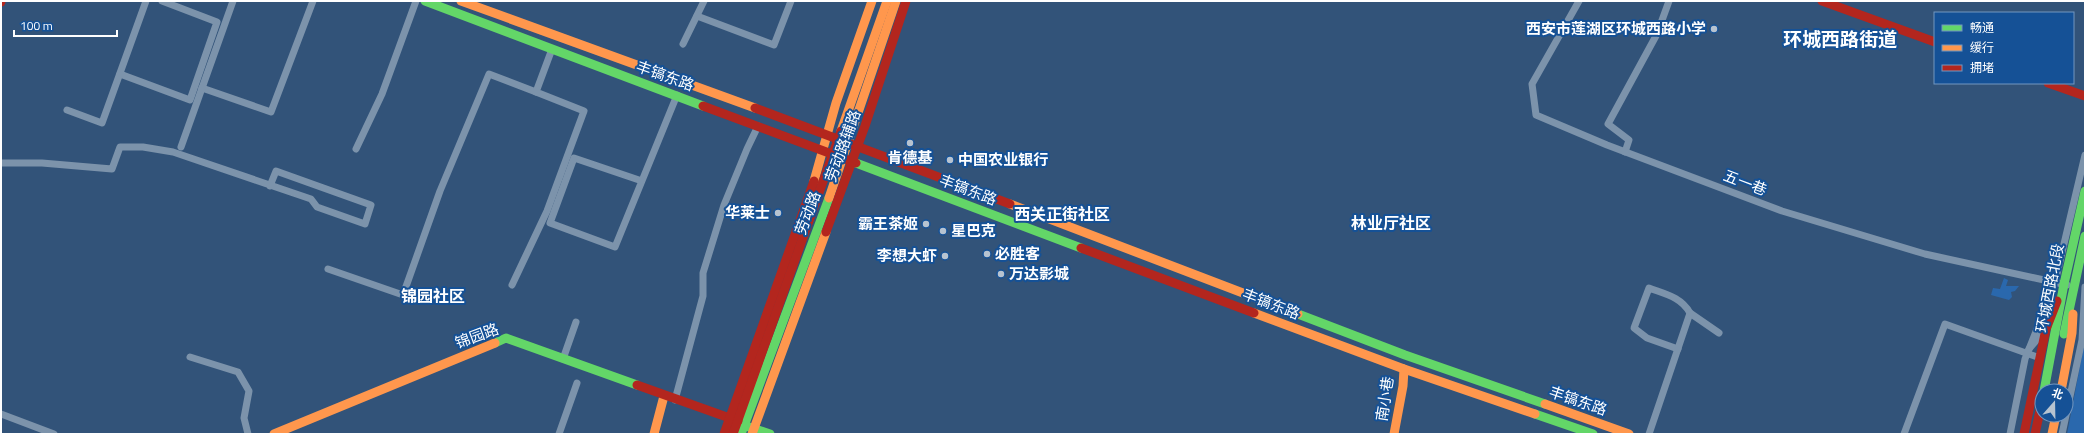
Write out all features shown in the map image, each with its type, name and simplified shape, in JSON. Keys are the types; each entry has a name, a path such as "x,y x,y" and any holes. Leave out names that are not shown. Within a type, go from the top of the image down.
{"main road":[{"name":"丰镐东路","path":"425,1 1404,369 1594,434"},
{"name":"丰镐东路","path":"461,1 858,146 1405,355 1629,434"},
{"name":"劳动路辅路","path":"724,434 738,425 818,172 836,103 872,1"},
{"name":"劳动路","path":"738,425 887,1"},
{"name":"劳动路","path":"733,434 848,159 847,142 896,1"},
{"name":"劳动路辅路","path":"753,431 848,159 858,146 906,1"},
{"path":"1822,1 1934,42"},
{"path":"2051,84 2085,96"},
{"name":"环城西路北段","path":"2046,383 2058,322 2059,283 2085,191"},
{"name":"环城西路北段","path":"2053,383 2085,236"},
{"path":"2024,434 2046,329 2059,283"},
{"path":"2063,383 2072,333 2073,288"},
{"name":"锦园路","path":"274,434 506,338 675,400 753,431 770,434"},
{"name":"南小巷","path":"1394,434 1403,386 1404,369"},
{"path":"654,434 664,396"},
{"path":"2035,434 2037,423"},
{"path":"2042,434 2044,423"},
{"path":"2052,434 2054,423"}],"street":[{"path":"67,110 102,123 146,1"},
{"path":"120,74 190,100 217,22 162,1"},
{"path":"181,147 233,1"},
{"path":"202,88 271,112 313,1"},
{"path":"356,149 382,94 416,1"},
{"path":"683,44 704,1"},
{"path":"697,16 774,45 791,1"},
{"name":"五一巷","path":"1579,1 1532,84 1536,115 1625,152 1782,211 1926,254 2059,283 2073,288"},
{"path":"1625,152 1629,140 1608,124 1657,34 1669,1"},
{"path":"536,92 552,49"},
{"path":"328,269 403,295 440,191 489,74 584,111 547,211 512,285"},
{"path":"642,181 574,158 550,223 615,247 642,181 677,95"},
{"path":"675,400 703,296 703,273 724,205 746,149 758,126"},
{"path":"1,163 42,163 112,169 120,147 143,147 172,152 270,186 311,199 317,207 365,224 371,205 276,171 270,186"},
{"path":"2010,434 2028,351 2044,312 2059,283 2085,155"},
{"path":"1678,349 1647,338 1634,328 1649,288 1673,296 1685,304 1690,313 1719,333"},
{"path":"2072,333 2085,289"},
{"path":"2062,434 2082,340 2085,289"},
{"path":"2028,351 2046,329 2044,312"},
{"path":"1649,434 1690,313"},
{"path":"563,359 576,322"},
{"path":"1904,434 1945,324 2028,351 2040,358"},
{"path":"190,357 238,372 249,391 244,418 248,434"},
{"path":"559,434 577,383"},
{"path":"1,414 54,434"}],"shaded area":[{"path":"2004,278 2008,280 2006,286 2019,286 2015,291 2011,292 2012,297 2009,300 1991,295 1993,288 2000,289"},
{"path":"2085,340 2085,434 2067,434 2069,423 2074,423 2074,397"}],"traffic: fast":[{"path":"425,1 703,106"},
{"path":"856,163 1081,248"},
{"path":"2045,383 2064,284 2085,191"},
{"path":"741,434 829,198"},
{"path":"2064,334 2085,236"},
{"path":"1298,314 1405,355 1545,404"},
{"path":"495,343 506,338 637,385"},
{"path":"1535,414 1593,434"},
{"path":"749,427 770,434"}],"traffic: slow":[{"path":"461,1 755,108"},
{"path":"814,181 836,103 872,1"},
{"path":"841,131 887,1"},
{"path":"829,198 896,1"},
{"path":"1010,204 1298,314"},
{"path":"752,434 826,232"},
{"path":"1254,313 1404,369 1535,414"},
{"path":"2063,383 2072,333 2073,314"},
{"path":"274,434 495,343"},
{"path":"1394,434 1403,386 1404,369"},
{"path":"654,434 664,396"},
{"path":"1545,404 1629,434"},
{"path":"2052,434 2054,423"}],"traffic: jam":[{"path":"826,232 865,126 906,1"},
{"path":"1822,1 1934,42"},
{"path":"2051,84 2085,96"},
{"path":"703,106 856,163"},
{"path":"755,108 1010,204"},
{"path":"733,434 841,131"},
{"path":"724,434 814,181"},
{"path":"1081,248 1254,313"},
{"path":"2024,434 2046,329 2057,301"},
{"path":"637,385 738,421"},
{"path":"2035,434 2037,423"}],"place":[{"name":"西安市莲湖区环城西路小学","path":"1714,29"},
{"name":"肯德基","path":"910,143"},
{"name":"中国农业银行","path":"950,160"},
{"name":"华莱士","path":"778,213"},
{"name":"霸王茶姬","path":"926,224"},
{"name":"星巴克","path":"943,231"},
{"name":"必胜客","path":"987,254"},
{"name":"李想大虾","path":"945,256"},
{"name":"万达影城","path":"1001,274"}],"district":[{"name":"环城西路街道","path":"1840,39"},
{"name":"西关正街社区","path":"1062,214"},
{"name":"林业厅社区","path":"1391,223"},
{"name":"锦园社区","path":"433,296"}]}
